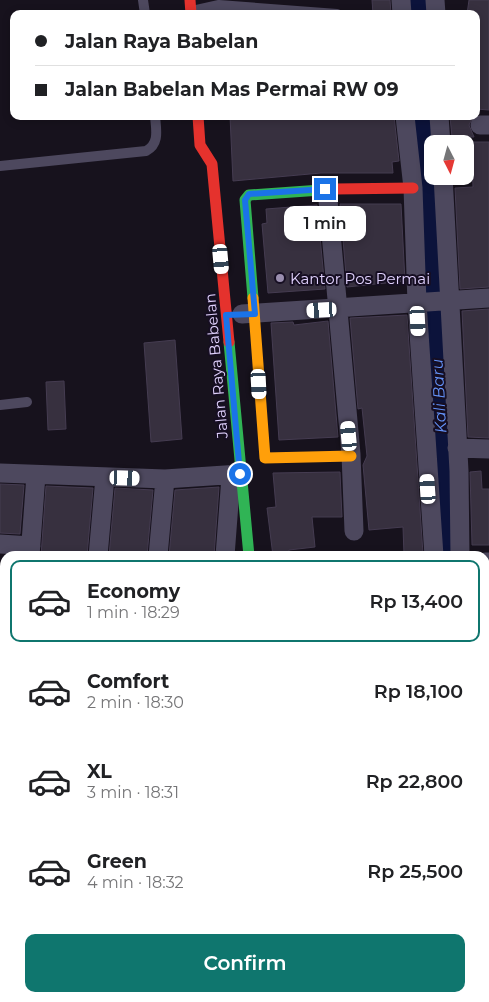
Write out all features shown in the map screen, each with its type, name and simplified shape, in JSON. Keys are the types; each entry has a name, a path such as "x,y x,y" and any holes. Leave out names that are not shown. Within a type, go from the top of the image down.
{"street":[{"name":"Jalan Raya Babelan","path":"198,120 200,145 212,164 226,315 236,476 247,516 249,551"},
{"path":"405,120 413,188 434,551"},
{"path":"439,120 440,135"},
{"path":"443,185 447,300 457,448 460,551"},
{"path":"351,456 265,458 246,198 249,194 327,189 413,188"},
{"path":"327,189 351,456 354,531"},
{"path":"226,315 489,298"},
{"path":"457,448 489,449"},
{"path":"430,472 457,471"},
{"path":"0,472 165,479 236,476 226,551"},
{"path":"0,544 30,551 36,475"},
{"path":"98,551 105,477"},
{"path":"158,551 165,479"}],"lane":[{"path":"190,8 219,5 285,10"},
{"path":"0,166 146,151 151,148 156,140 155,120"},
{"path":"0,405 27,402"}],"building":[{"path":"372,0 390,0 391,10 373,10"},
{"path":"469,0 489,0 489,110 480,109 480,10 468,10"},
{"path":"230,120 394,120 399,161 392,162 393,173 321,173 233,181"},
{"path":"450,120 472,120 469,125 473,135 452,135"},
{"path":"474,142 489,142 489,287 460,289 455,188 473,187"},
{"path":"340,204 401,204 405,281 347,287"},
{"path":"317,205 325,289 268,293 262,224 267,223 266,209"},
{"path":"489,309 489,438 468,437 462,311"},
{"path":"407,315 423,551 404,551 403,527 369,530 363,465 367,456 362,408 358,409 350,318"},
{"path":"328,321 338,437 279,440 271,323 293,322 294,325"},
{"path":"175,340 182,439 151,442 144,343"},
{"path":"64,381 66,429 48,430 46,382"},
{"path":"481,471 482,489 489,489 489,545 472,545 470,472"},
{"path":"340,472 342,517 312,517 315,547 289,551 272,551 267,508 276,507 273,473"},
{"path":"0,484 24,485 20,534 0,533"},
{"path":"46,486 93,488 87,551 41,551"},
{"path":"219,487 214,551 169,551 175,490"},
{"path":"115,488 153,490 147,551 109,551"}],"waterway":[{"name":"Kali Baru","path":"415,0 416,10"},
{"name":"Kali Baru","path":"422,120 448,551"}],"traffic: fast":[{"path":"253,298 245,200 249,195 335,189"},
{"path":"229,342 249,551"}],"traffic: slow":[{"path":"253,298 265,458 351,456"}],"traffic: jam":[{"path":"190,0 191,10"},
{"path":"198,120 200,145 212,164 229,342"},
{"path":"335,189 413,188"}],"place":[{"name":"Kantor Pos Permai","path":"280,278"}],"route":[{"path":"240,474 226,315 255,314 245,200 249,194 325,189"}]}
